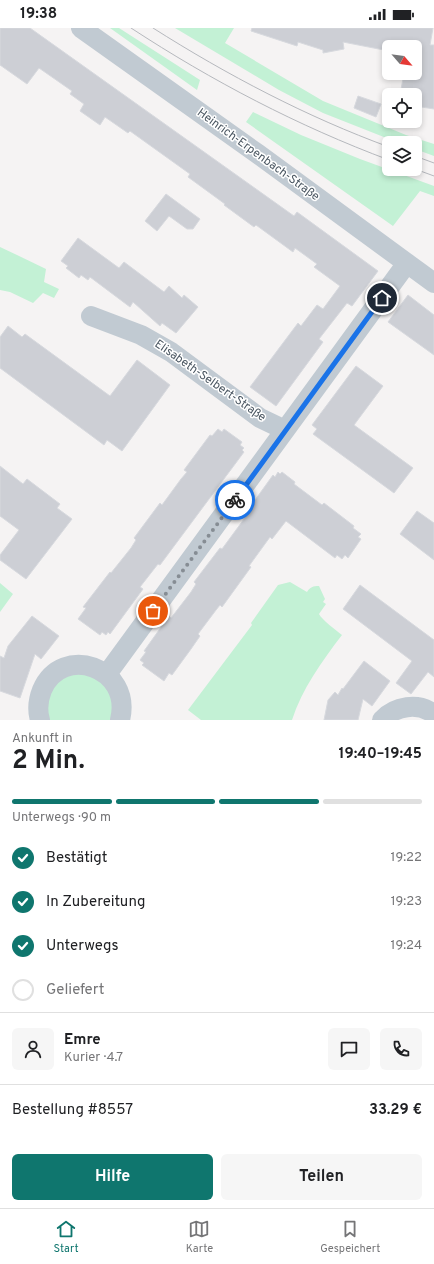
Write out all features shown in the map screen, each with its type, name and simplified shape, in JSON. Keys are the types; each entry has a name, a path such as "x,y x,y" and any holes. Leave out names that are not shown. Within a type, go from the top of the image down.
{"street":[{"name":"Heinrich-Erpenbach-Straße","path":"81,28 434,282"},
{"path":"107,674 407,263"},
{"name":"Elisabeth-Selbert-Straße","path":"91,316 141,335 171,352 260,418 285,430"},
{"path":"40,720 38,707 40,696 44,686 51,676 60,670 71,666 82,665 94,667 107,674 112,680 122,701 122,713 120,720"},
{"path":"382,720 392,712 401,708 422,708 433,712"}],"green space":[{"path":"110,28 119,28 200,80 197,90"},
{"path":"175,28 234,28 225,43 323,101 382,125 382,128 389,128 409,136 382,136 323,113 279,90"},
{"path":"253,112 301,135 382,167 382,176 407,176 434,186 434,196 420,191 393,226 246,122"},
{"path":"422,140 434,144 434,156 422,152"},
{"path":"0,247 46,269 44,282 59,289 54,298 43,293 33,303 10,292 0,290"},
{"path":"290,582 307,592 312,587 319,586 325,599 323,602 326,604 319,614 342,635 307,686 292,720 201,720 188,710 252,625 251,623 278,585"},
{"path":"0,583 13,594 0,612"},
{"path":"92,672 114,696 112,720 47,720 46,694 60,676"}],"building":[{"path":"0,28 30,28 294,216 297,212 378,271 352,306 347,303 319,339 323,342 276,406 250,387 298,323 301,326 317,305 323,309 340,286 314,267 317,264 295,248 293,252 256,225 254,227 188,177 190,174 130,131 128,133 105,117 100,125 80,111 84,104 70,94 72,91 39,68 27,84 0,65"},
{"path":"252,28 433,28 430,45 434,45 434,109 422,107 422,88 401,88 403,80 422,80 422,40 382,40 382,50 343,42 344,49 323,53 323,50 298,42 297,46 251,31"},
{"path":"358,96 381,104 376,117 354,108"},
{"path":"166,194 200,219 193,229 187,229 169,216 157,231 145,221"},
{"path":"78,238 119,268 124,262 164,292 169,286 182,298 184,295 198,307 176,333 162,323 160,326 133,302 130,307 90,277 88,280 81,275 79,278 66,268 68,266 61,261"},
{"path":"408,295 434,315 434,355 388,322"},
{"path":"8,326 22,337 25,334 110,396 137,360 170,385 122,451 107,440 104,445 0,368 0,337"},
{"path":"356,366 383,386 354,425 413,468 394,493 313,434 317,429 312,425"},
{"path":"218,429 222,432 224,429 242,442 240,445 244,448 242,450 244,452 160,565 158,564 140,587 143,589 110,634 108,632 106,635 102,632 100,635 78,619 86,608 83,607 131,548 136,540 134,538 160,503 162,505 187,472 184,470 210,435 212,436"},
{"path":"0,466 23,484 27,479 60,504 57,508 72,519 26,579 0,560 0,555 19,530 0,516"},
{"path":"278,472 280,474 282,472 295,482 294,484 322,505 324,503 354,526 353,528 361,534 358,537 361,539 348,558 345,555 342,559 337,555 335,558 286,521 272,539 270,537 249,566 251,567 222,607 220,605 198,634 200,636 172,675 169,673 164,681 142,665 144,663 140,660 146,652 144,651 169,616 171,618 191,592 196,584 194,582 220,548 222,549 247,515 245,514 273,475 275,477"},
{"path":"417,511 434,523 434,560 400,534"},
{"path":"360,585 434,640 434,677 428,672 411,694 396,683 412,661 343,609"},
{"path":"32,616 59,636 41,659 35,654 20,698 0,691 0,656 4,658 8,646"},
{"path":"364,661 390,681 372,706 363,699 358,720 324,720 328,700 335,692 338,695"}],"tram line":[{"path":"131,28 193,66 256,101 355,147 382,157"},
{"path":"153,28 268,94 298,109 382,144"},
{"path":"422,159 434,163"},
{"path":"422,172 434,176"}],"way so far":[{"path":"153,611 235,500"}],"route":[{"path":"235,500 382,298"}]}
